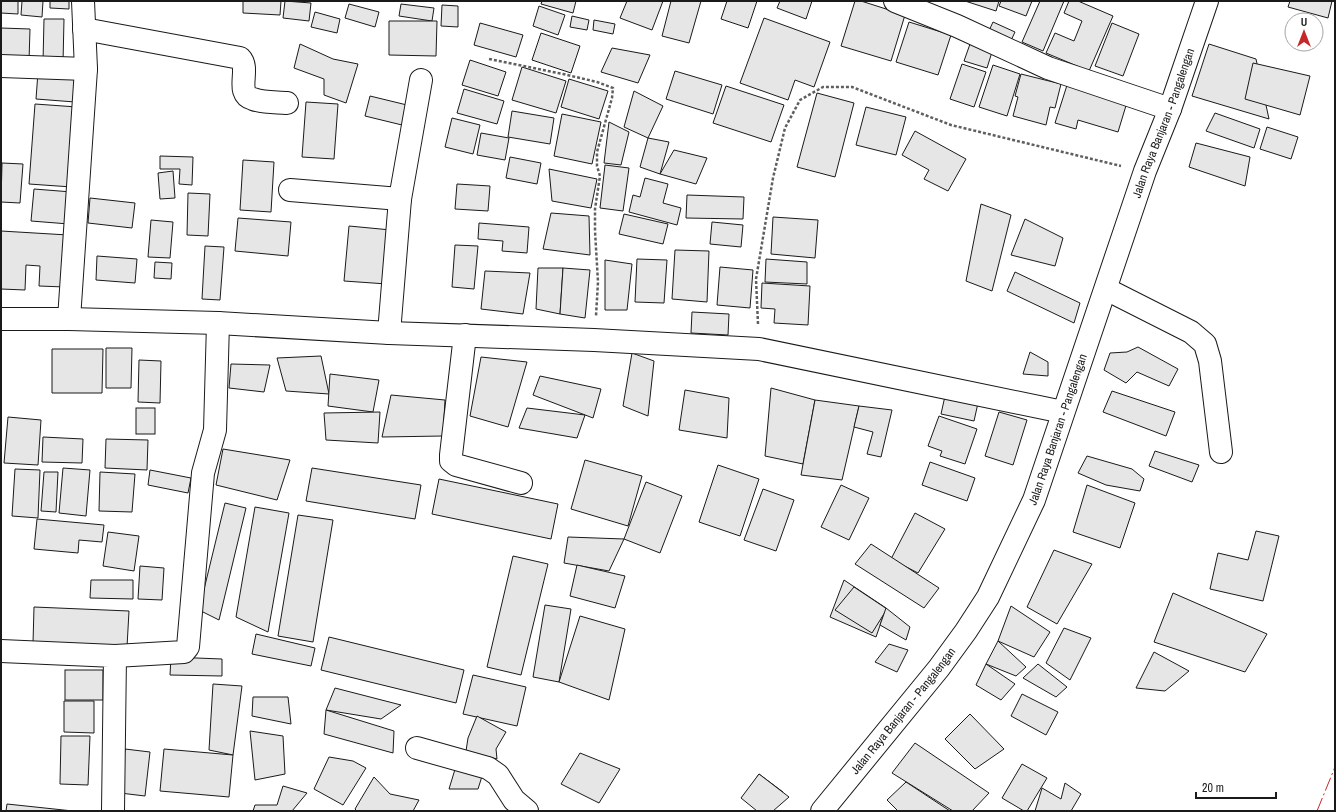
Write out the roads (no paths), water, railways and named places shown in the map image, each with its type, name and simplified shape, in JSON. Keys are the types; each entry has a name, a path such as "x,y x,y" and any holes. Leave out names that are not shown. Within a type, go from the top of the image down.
{"street":[{"path":"69,319 86,69 83,1"},
{"path":"895,1 957,26 1048,68 1170,109"},
{"name":"Jalan Raya Banjaran - Pangalengan","path":"822,811 939,668 966,631 988,597 1034,500 1145,172 1170,109 1207,1"},
{"path":"84,29 240,58 244,63 243,90 247,96 252,99 287,103"},
{"path":"1,66 86,69"},
{"path":"389,333 400,199 421,80"},
{"path":"290,190 400,199"},
{"path":"1106,289 1191,332 1205,344 1210,361 1220,452"},
{"path":"1,319 69,319 218,323 389,333 594,340 759,349 1063,412"},
{"path":"1,651 115,656 184,652 188,647 203,473 215,430 218,323"},
{"path":"465,335 451,461 456,465 522,483"},
{"path":"113,811 115,656"},
{"path":"417,748 488,768 498,775 514,800 527,811"}]}
